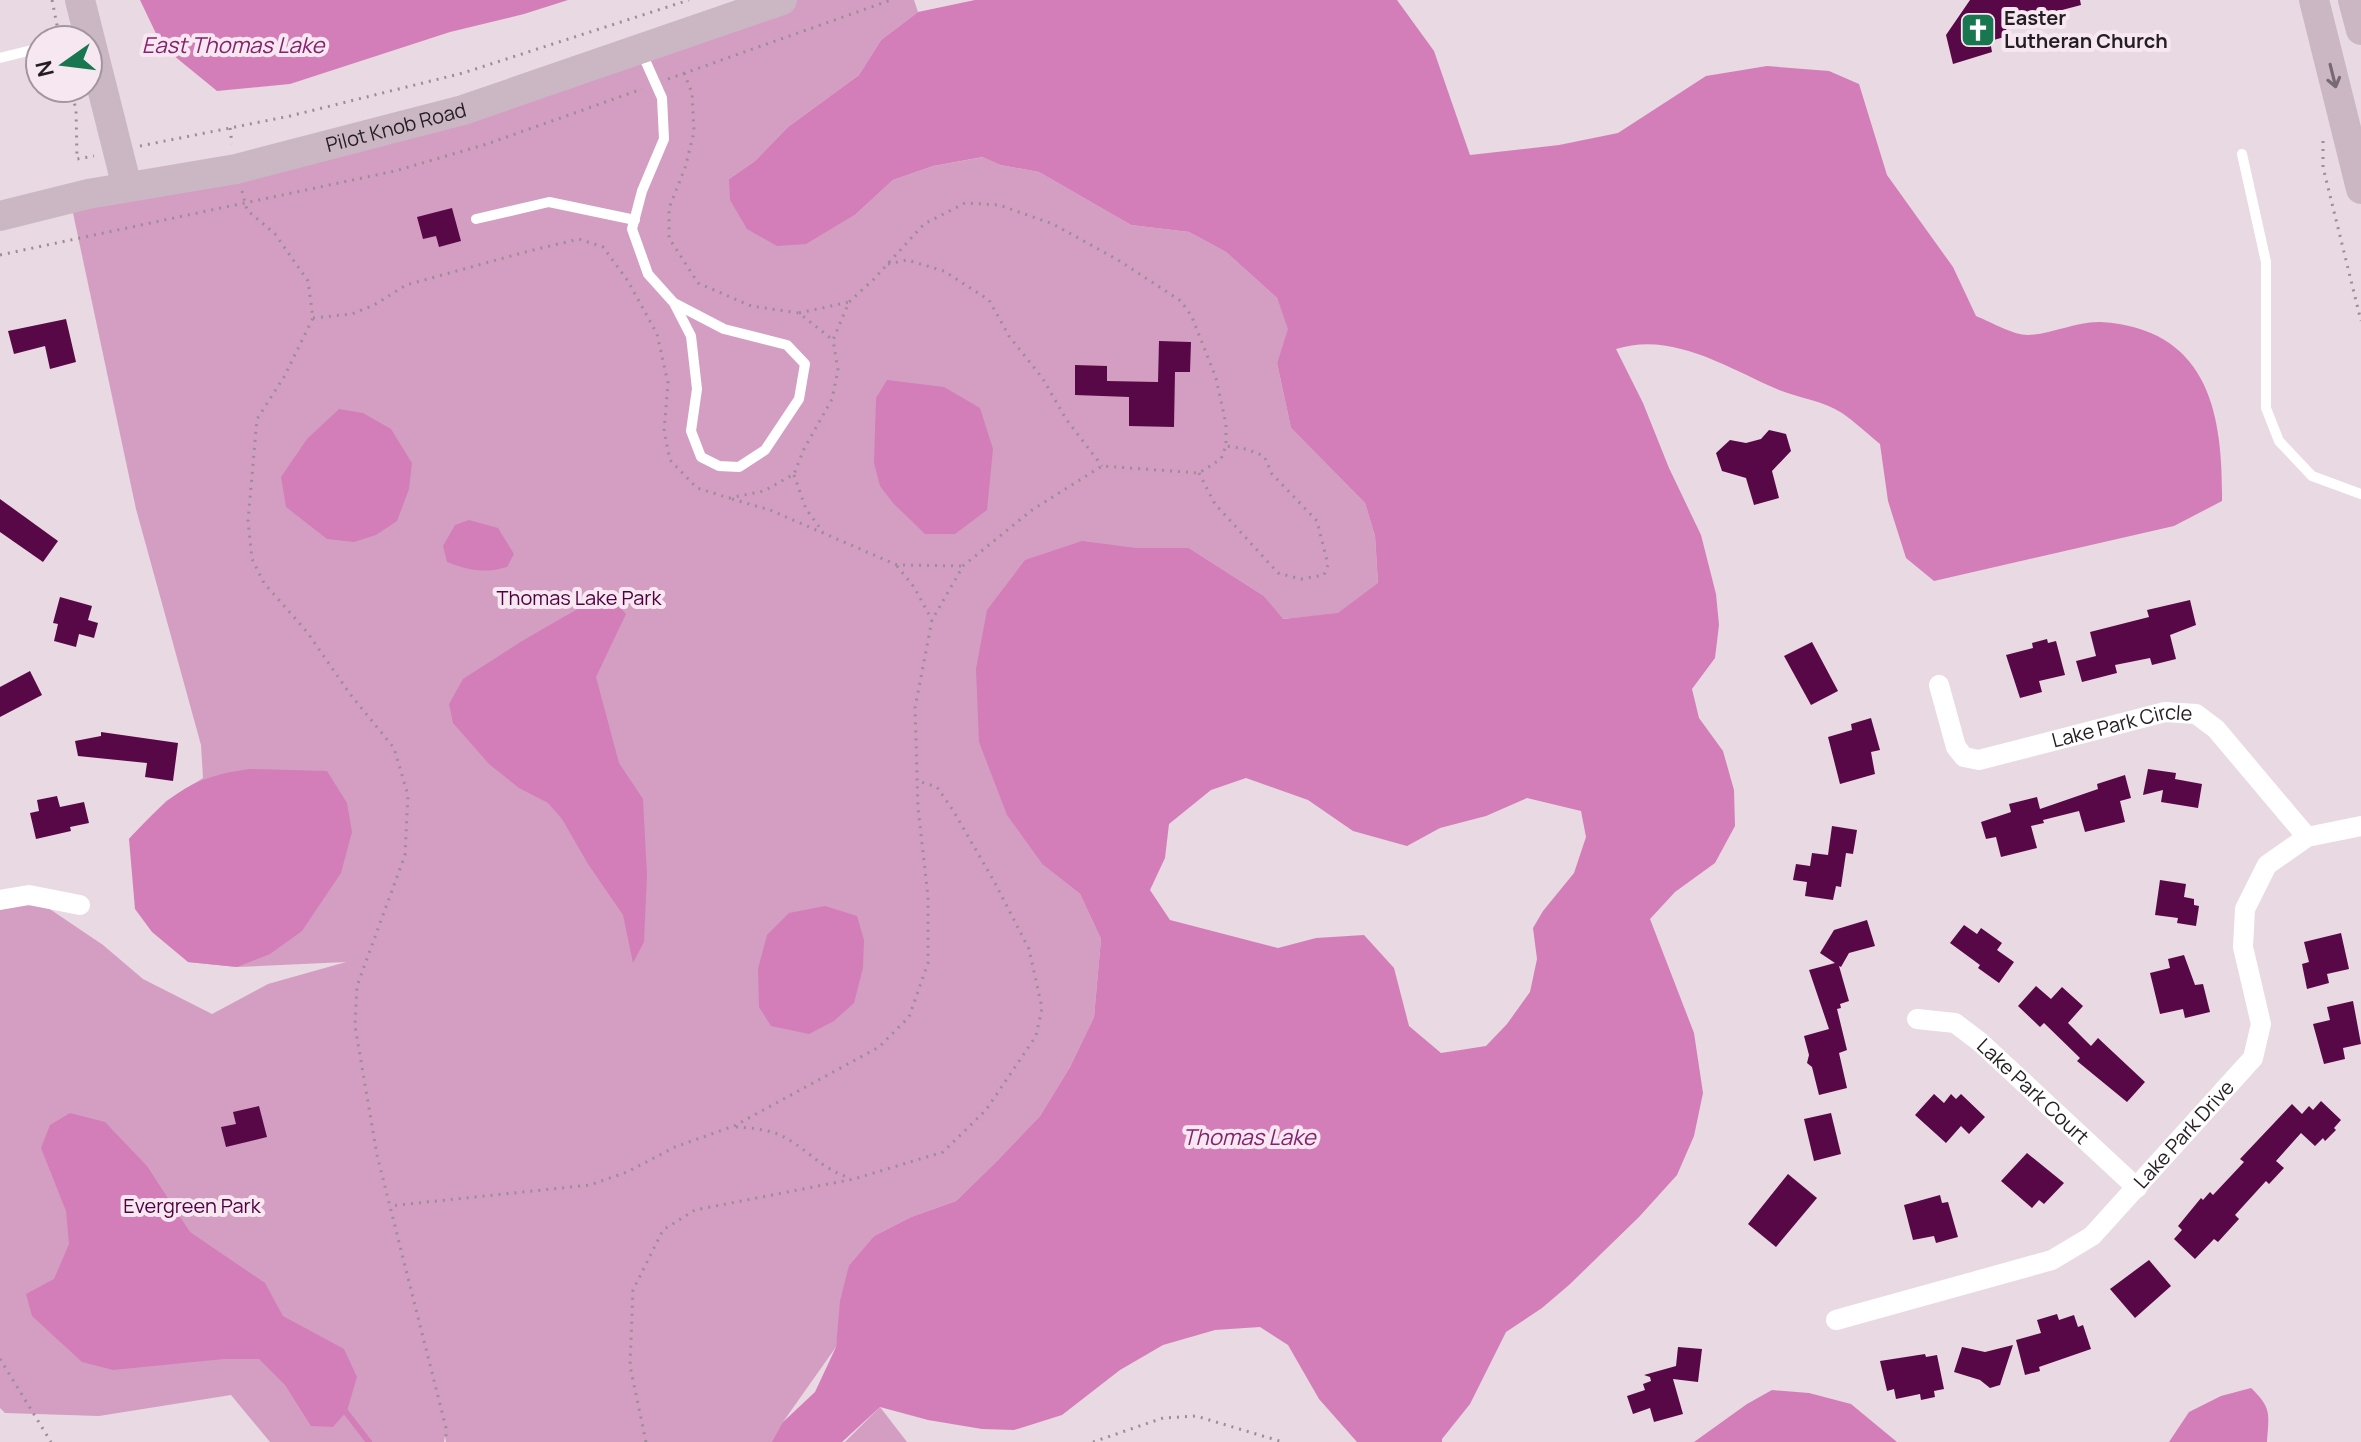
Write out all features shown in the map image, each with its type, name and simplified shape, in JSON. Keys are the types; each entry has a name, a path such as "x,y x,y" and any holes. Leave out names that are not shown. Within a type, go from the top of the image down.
{"main road":[{"path":"77,24 80,0"},
{"name":"Pilot Knob Road","path":"0,216 127,187 236,169 463,110 782,0"},
{"path":"2314,0 2361,189"},
{"path":"2353,0 2361,30"},
{"path":"100,104 127,187"}],"street":[{"name":"Lake Park Circle","path":"1939,685 1956,747 1964,757 1979,760 2165,712 2196,714 2216,729 2307,837"},
{"name":"Lake Park Drive","path":"1836,1320 2052,1260 2092,1236 2253,1058 2261,1024 2243,947 2245,909 2267,865 2307,837 2361,826"},
{"path":"0,900 29,895 80,905"},
{"name":"Lake Park Court","path":"1917,1019 1955,1023 1980,1042 2137,1188"}],"lane":[{"path":"641,49 662,98 664,139 642,191 632,229 648,274 674,303 691,336 697,389 691,431 701,457 719,466 739,467 765,450 799,399 805,364 787,345 724,329 674,303"},
{"path":"0,58 24,52"},
{"path":"2242,154 2266,262 2266,408 2279,441 2312,476 2361,494"},
{"path":"476,219 549,202 635,220"}],"path":[{"path":"52,0 67,24"},
{"path":"75,104 77,159 290,116 463,73 689,0"},
{"path":"0,255 395,171 487,144 891,0"},
{"path":"684,73 692,93 694,132 685,168 669,208 669,238 698,283 751,306 799,313 849,302"},
{"path":"389,1206 590,1185 627,1172 675,1147 734,1126 879,1047 909,1017 928,963 928,896 918,808 915,708 932,620 963,566 1032,510 1102,466 1199,473 1221,459 1226,446 1226,424 1216,378 1192,317 1181,301 1118,260 1053,224 999,205 965,203 924,224 849,302 833,340 838,370 832,399 794,474 764,491 729,498"},
{"path":"245,205 275,234 308,281 313,318 284,377 257,419 248,521 252,559 264,583 307,632 350,694 394,748 408,795 405,855 357,986 355,1026 377,1155 446,1428 446,1442"},
{"path":"313,318 352,314 374,305 406,285 529,251 579,239 603,247 628,281 657,334 668,383 664,431 670,460 697,488 770,510 897,565 963,566"},
{"path":"887,264 907,260 944,271 989,300 1009,336 1043,379 1066,419 1102,466"},
{"path":"799,313 833,340"},
{"path":"1199,473 1215,504 1278,573 1301,579 1324,575 1328,565 1317,521 1272,474 1264,456 1226,446"},
{"path":"794,474 806,509 826,535"},
{"path":"897,565 914,587 932,620"},
{"path":"646,1442 630,1366 633,1290 663,1230 695,1210 854,1179 943,1152 986,1110 1036,1036 1042,1008 1029,949 954,812 937,787 918,781"},
{"path":"734,1126 761,1129 789,1139 832,1172 854,1179"},
{"path":"0,1359 51,1442"},
{"path":"1093,1442 1163,1418 1196,1416 1283,1442"}],"green space":[{"name":"Thomas Lake Park","path":"785,0 914,0 918,12 881,40 859,75 788,127 755,161 729,179 856,214 893,180 933,166 984,157 1000,165 1039,172 1131,225 1189,232 1226,252 1277,298 1289,329 1277,363 1291,428 1365,503 1375,536 1378,584 1338,614 1282,619 1264,596 1189,548 1136,548 1043,865 1080,894 1101,939 1094,1017 1070,1067 1040,1116 997,1161 956,1201 911,1217 874,1236 849,1265 836,1347 783,1422 778,1442 446,1442 445,1436 444,1442 270,1442 231,1395 99,1416 5,1413 0,1408 0,900 29,895 103,945 143,979 212,1014 268,984 346,962 237,967 188,962 129,839 166,801 203,778 201,745 136,509 70,199 297,153"},
{"path":"880,1407 907,1442 845,1442"}],"water":[{"name":"East Thomas Lake","path":"140,0 568,0 450,32 290,84 217,91 162,46"},
{"name":"Thomas Lake","path":"975,0 1397,0 1434,51 1470,155 1559,145 1618,133 1706,76 1767,66 1829,71 1859,84 1887,175 1953,267 1976,316 2009,331 2028,335 2092,322 2137,328 2165,340 2187,358 2202,381 2212,407 2219,436 2222,501 2174,526 1934,581 1906,558 1888,501 1880,444 1847,417 1827,405 1779,390 1679,348 1637,345 1616,349 1701,535 1716,594 1719,625 1715,658 1692,689 1699,718 1723,751 1734,790 1735,826 1715,863 1675,892 1650,919 1694,1033 1703,1093 1694,1136 1677,1175 1569,1285 1506,1332 1470,1404 1442,1442 1357,1442 1319,1399 1288,1345 1260,1327 1215,1330 1163,1345 1120,1370 1062,1415 1014,1430 982,1429 928,1420 880,1407 842,1442 772,1442 783,1422 815,1392 836,1347 840,1301 849,1265 874,1236 911,1217 956,1201 997,1161 1040,1116 1070,1067 1094,1017 1101,939 1080,894 1043,865 1007,815 979,742 976,669 987,610 1025,560 1082,541 1136,548 1189,548 1264,596 1283,619 1338,613 1378,583 1375,536 1365,503 1291,428 1277,363 1288,329 1277,298 1226,252 1189,232 1131,225 1039,172 1000,165 983,157 933,166 893,180 856,214 806,244 777,246 747,229 730,200 729,179 755,161 788,127 859,75 881,40 918,12","holes":["1246,778 1308,800 1353,831 1407,846 1440,828 1486,816 1527,798 1581,811 1586,837 1574,873 1533,928 1537,959 1530,992 1486,1046 1441,1053 1409,1026 1394,968 1364,935 1316,938 1278,948 1170,920 1150,890 1165,858 1169,824 1211,790"]},
{"path":"887,380 944,387 980,408 993,449 987,510 955,534 925,534 880,486 874,463 876,398"},
{"path":"339,409 363,413 391,429 412,463 409,489 397,521 376,535 354,542 327,539 286,507 281,477 307,439"},
{"path":"469,520 498,528 514,554 507,567 476,570 447,562 443,546 455,525"},
{"path":"614,601 626,614 596,677 619,763 643,799 647,875 644,942 633,963 623,915 562,819 548,803 519,788 489,764 453,723 449,704 463,679 522,641 588,603"},
{"path":"250,769 327,771 347,803 352,832 341,873 302,931 270,954 237,967 188,962 152,932 135,909 129,839 156,811 195,783"},
{"path":"825,906 857,916 864,940 863,968 854,1003 834,1021 809,1034 771,1026 759,1007 758,969 767,935 789,913"},
{"path":"70,1113 105,1122 147,1166 190,1232 265,1283 283,1316 344,1349 357,1377 347,1411 333,1427 311,1426 285,1385 259,1359 224,1359 113,1370 82,1362 32,1316 26,1294 54,1279 69,1244 66,1211 41,1148 50,1125"},
{"path":"2251,1388 2268,1412 2267,1442 2169,1442 2189,1412 2221,1396"},
{"path":"1772,1390 1809,1393 1851,1404 1897,1442 1694,1442"}],"building":[{"name":"Easter Lutheran Church","path":"1970,0 2080,0 2081,5 2005,25 2008,36 1990,41 1992,52 1953,64 1946,35"},
{"path":"452,208 461,241 439,247 436,236 423,239 417,217"},
{"path":"66,319 76,362 50,369 45,346 14,354 8,331"},
{"path":"1159,341 1191,342 1190,372 1175,372 1174,427 1129,426 1129,397 1075,395 1075,365 1107,366 1107,381 1158,382"},
{"path":"1769,430 1786,434 1791,451 1772,471 1779,498 1754,505 1746,478 1722,471 1716,453 1730,440 1746,443 1761,439"},
{"path":"0,499 58,541 43,562 0,532"},
{"path":"60,597 92,606 88,620 98,623 94,638 79,634 76,647 54,641 58,624 53,623"},
{"path":"2190,600 2196,625 2170,635 2176,659 2152,665 2150,658 2115,665 2117,673 2082,682 2076,661 2096,656 2090,632 2149,617 2147,610"},
{"path":"2047,639 2048,643 2056,641 2065,675 2039,681 2042,692 2020,698 2006,655 2033,648 2032,643"},
{"path":"1812,642 1838,691 1811,705 1784,656"},
{"path":"30,671 42,695 0,717 0,687"},
{"path":"1871,718 1880,750 1871,752 1875,774 1840,784 1828,737 1852,730 1851,724"},
{"path":"101,732 178,743 173,781 145,777 147,763 78,756 75,741 101,736"},
{"path":"2148,769 2176,773 2175,779 2202,784 2198,808 2161,802 2163,790 2143,795"},
{"path":"2125,775 2131,798 2120,801 2125,822 2085,832 2079,811 2043,820 2044,823 2031,826 2037,848 2001,857 1996,837 1986,839 1981,822 2011,812 2009,804 2037,797 2040,809 2098,789 2097,784"},
{"path":"57,796 60,807 84,802 89,823 70,827 71,831 36,839 30,813 39,811 37,800"},
{"path":"1832,826 1857,830 1853,854 1846,853 1841,887 1836,886 1833,900 1805,896 1807,882 1793,880 1796,864 1810,866 1812,853 1828,855"},
{"path":"2160,880 2186,884 2184,897 2194,899 2194,905 2199,906 2196,926 2177,923 2178,918 2155,915"},
{"path":"1867,920 1875,946 1849,953 1839,966 1849,1001 1840,1004 1841,1008 1837,1009 1847,1050 1839,1053 1847,1088 1819,1095 1812,1067 1807,1063 1809,1055 1804,1036 1829,1029 1809,970 1835,963 1820,953 1834,930"},
{"path":"1964,925 1977,934 1981,928 2002,943 1997,950 2014,962 1999,983 1950,943"},
{"path":"2341,933 2349,969 2327,974 2329,983 2307,989 2302,964 2309,962 2304,942"},
{"path":"2184,955 2195,985 2203,984 2210,1012 2185,1018 2183,1009 2160,1014 2150,973 2170,968 2168,959"},
{"path":"2036,986 2051,999 2062,987 2083,1006 2068,1023 2091,1046 2098,1038 2145,1082 2127,1102 2077,1061 2080,1058 2044,1023 2040,1027 2018,1006"},
{"path":"2353,1001 2361,1044 2343,1048 2345,1059 2324,1064 2313,1024 2330,1020 2327,1007"},
{"path":"1934,1094 1944,1103 1951,1094 1956,1099 1961,1094 1985,1117 1969,1134 1961,1126 1946,1143 1915,1115"},
{"path":"2321,1101 2341,1120 2334,1128 2336,1130 2315,1146 2301,1133 2276,1161 2284,1168 2269,1184 2266,1181 2235,1215 2239,1219 2218,1242 2214,1239 2195,1259 2174,1239 2182,1230 2178,1226 2201,1198 2203,1200 2210,1192 2213,1195 2244,1162 2240,1159 2292,1104 2302,1114 2309,1106 2313,1110"},
{"path":"259,1106 267,1137 226,1147 221,1127 236,1124 233,1112"},
{"path":"1831,1113 1841,1154 1814,1161 1804,1119"},
{"path":"2027,1153 2064,1183 2044,1204 2039,1200 2032,1208 2001,1181"},
{"path":"1788,1174 1817,1198 1776,1247 1748,1224"},
{"path":"1940,1195 1942,1203 1948,1202 1958,1237 1936,1243 1934,1236 1913,1240 1904,1205"},
{"path":"2149,1260 2171,1286 2135,1318 2110,1289"},
{"path":"2057,1314 2059,1320 2074,1315 2078,1327 2083,1325 2091,1349 2025,1375 2016,1340 2041,1333 2037,1320"},
{"path":"2013,1345 2000,1385 1990,1388 1980,1380 1954,1372 1962,1347 1985,1352"},
{"path":"1678,1347 1702,1349 1698,1382 1673,1379 1683,1414 1654,1422 1650,1408 1633,1414 1627,1396 1645,1390 1643,1384 1651,1381 1644,1375 1676,1366"},
{"path":"1925,1354 1926,1357 1937,1355 1944,1389 1934,1391 1935,1397 1921,1400 1920,1394 1896,1399 1894,1389 1887,1391 1880,1361"}],"waterway":[{"path":"342,1407 369,1442"}],"place":[{"name":"Easter Lutheran Church","path":"1978,30"}],"park label":[{"name":"Evergreen Park","path":"192,1206"}]}
